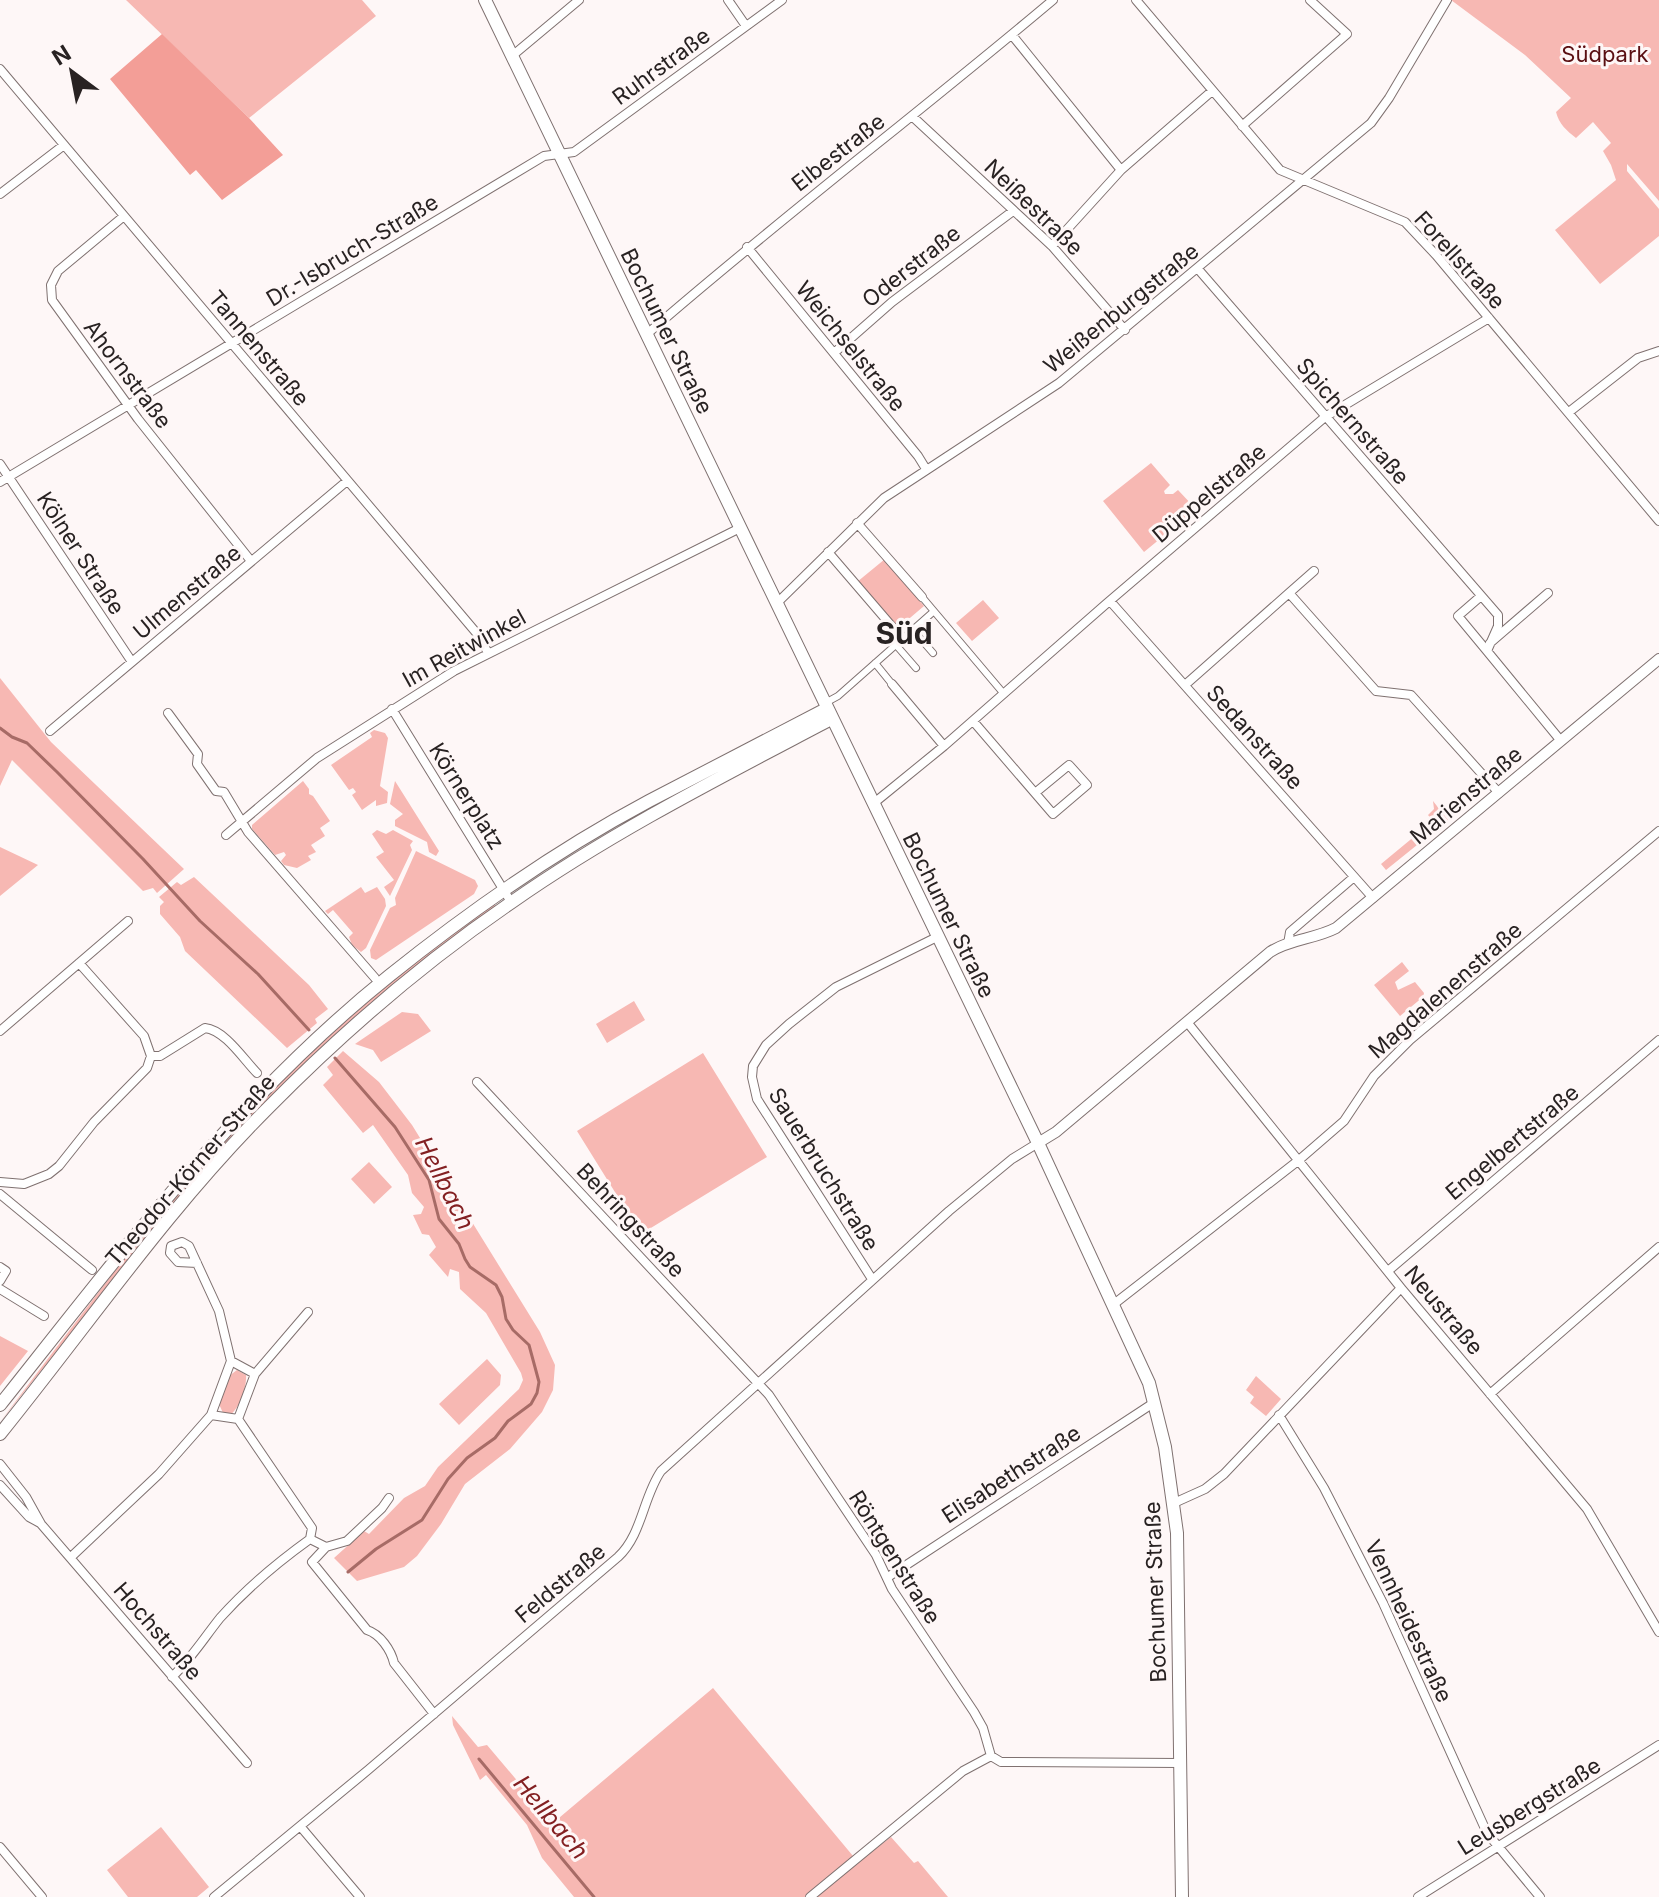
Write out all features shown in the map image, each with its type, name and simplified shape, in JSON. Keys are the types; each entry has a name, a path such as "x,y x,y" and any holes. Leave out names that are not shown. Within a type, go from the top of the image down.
{"main road":[{"name":"Bochumer Straße","path":"485,0 1038,1143 1114,1304 1155,1402 1177,1533 1182,1897"},
{"name":"Theodor-Körner-Straße","path":"0,1405 166,1199 259,1096 317,1039 387,978 629,813 827,711"},
{"name":"Theodor-Körner-Straße","path":"0,1434 180,1205 267,1109 361,1019 508,896 637,824 827,711"},
{"path":"629,813 637,824"}],"street":[{"path":"512,56 579,0"},
{"path":"728,0 746,26"},
{"name":"Ruhrstraße","path":"559,154 574,152 782,0"},
{"name":"Elbestraße","path":"647,334 747,247 913,117 1053,0"},
{"name":"Forellstraße","path":"1137,0 1280,170 1405,222 1659,521"},
{"path":"1242,126 1347,34 1310,0"},
{"name":"Weißenburgstraße","path":"777,603 857,523 897,488 975,441 1047,392 1371,123 1447,0"},
{"path":"1012,35 1121,170"},
{"name":"Tannenstraße","path":"0,69 479,636 488,653"},
{"path":"1052,246 1121,170 1212,91"},
{"name":"Neißestraße","path":"913,117 1052,246 1125,330"},
{"path":"0,194 64,145"},
{"name":"Dr.-Isbruch-Straße","path":"0,482 544,156 559,154"},
{"name":"Oderstraße","path":"834,353 892,302 1013,211"},
{"name":"Ahornstraße","path":"124,216 58,271 50,293 55,306 129,405 251,561"},
{"name":"Weichselstraße","path":"747,247 926,469"},
{"name":"Spichernstraße","path":"1198,269 1498,615 1499,620 1488,647"},
{"name":"Düppelstraße","path":"874,803 1325,417 1489,318"},
{"path":"1569,412 1638,358 1659,351"},
{"name":"Kölner Straße","path":"0,464 132,662"},
{"name":"Ulmenstraße","path":"50,731 347,481"},
{"path":"857,523 1004,694"},
{"name":"Im Reitwinkel","path":"226,835 317,758 392,709 488,653 740,528"},
{"path":"828,552 903,639"},
{"path":"1185,685 1314,571"},
{"path":"1289,593 1376,691 1411,695 1499,793"},
{"path":"1488,647 1548,593"},
{"path":"1481,596 1458,616 1488,647 1561,741"},
{"name":"Sedanstraße","path":"1110,601 1373,898"},
{"path":"827,711 838,696 933,612"},
{"path":"913,630 933,653"},
{"path":"896,645 916,668"},
{"name":"Marienstraße","path":"1038,1143 1056,1132 1270,952 1336,928 1659,659"},
{"path":"875,663 944,746"},
{"name":"Körnerplatz","path":"392,709 508,896"},
{"path":"168,713 198,754 197,764 216,791 224,792 248,832 375,978"},
{"path":"973,721 1053,814 1087,785 1069,765 1035,793"},
{"name":"Magdalenenstraße","path":"1114,1304 1299,1160 1344,1121 1374,1076 1410,1040 1659,831"},
{"name":"Marienstraße","path":"1288,944 1290,932 1354,877"},
{"path":"0,1031 128,921"},
{"name":"Sauerbruchstraße","path":"872,1279 757,1099 753,1066 766,1045 836,987 939,936"},
{"path":"0,1182 24,1184 49,1174 147,1068 151,1056 144,1036 79,963"},
{"name":"Neustraße","path":"1187,1022 1401,1288 1587,1509 1659,1632"},
{"path":"151,1056 160,1056 205,1028 212,1029 257,1073"},
{"name":"Engelbertstraße","path":"1388,1271 1659,1040"},
{"name":"Behringstraße","path":"477,1082 758,1383"},
{"name":"Feldstraße","path":"214,1897 624,1552 652,1483 661,1471 967,1195 1012,1159 1038,1143"},
{"path":"0,1194 92,1270"},
{"path":"1490,1394 1659,1247"},
{"path":"71,1557 159,1474 211,1415 231,1361 219,1311 197,1263"},
{"path":"0,1267 6,1271 0,1281"},
{"path":"1174,1503 1205,1489 1224,1474 1401,1288"},
{"path":"0,1289 44,1316"},
{"path":"238,1419 255,1374 308,1312"},
{"path":"231,1361 255,1374"},
{"name":"Röntgenstraße","path":"758,1383 876,1555 892,1589 979,1720 991,1756"},
{"name":"Elisabethstraße","path":"888,1577 1155,1402"},
{"path":"172,1677 187,1663 221,1618 281,1561 310,1539 312,1528 238,1419 211,1415"},
{"name":"Vennheidestraße","path":"1279,1415 1324,1488 1378,1593 1487,1833 1540,1897"},
{"name":"Hochstraße","path":"0,1464 26,1497 41,1524 247,1763"},
{"name":"Hochstraße","path":"0,1485 29,1517 41,1524"},
{"path":"389,1498 347,1541 326,1547 312,1562 367,1630 374,1632 392,1654 394,1663 434,1714"},
{"path":"310,1539 326,1547"},
{"name":"Leusbergstraße","path":"1418,1897 1659,1745"},
{"path":"810,1897 963,1771 991,1756 1001,1762 1180,1763"},
{"path":"300,1826 360,1897"},
{"path":"0,1847 42,1897"}],"green space":[{"path":"126,0 362,0 376,16 249,118"},
{"name":"Südpark","path":"1451,0 1659,0 1659,201 1627,164 1627,171 1659,209 1659,236 1600,284 1555,230 1616,180 1603,151 1611,143 1593,122 1576,138 1570,133 1561,124 1556,112 1571,98 1525,55"},
{"path":"1151,463 1170,485 1165,494 1178,490 1194,507 1194,511 1144,552 1103,501"},
{"path":"885,559 924,606 897,629 857,582"},
{"path":"983,600 999,618 972,641 956,623"},
{"path":"0,678 51,742 184,869 157,893 153,888 143,891 12,760 0,786"},
{"path":"374,730 385,733 388,738 380,786 388,792 387,803 376,806 376,800 362,810 352,795 356,792 353,788 349,790 331,765 372,737 370,733"},
{"path":"303,781 330,821 320,828 325,836 311,845 316,852 308,856 311,860 297,868 284,865 281,861 286,855 284,852 275,855 252,829 252,825"},
{"path":"395,781 439,851 436,856 429,852 427,842 395,826 395,820 403,814 390,804"},
{"path":"1433,801 1448,820 1386,870 1381,864 1433,821 1428,815 1434,809"},
{"path":"377,830 386,834 393,830 413,841 410,845 412,850 390,896 384,887 394,880 376,857 384,852 372,834"},
{"path":"0,847 38,865 0,896"},
{"path":"416,851 475,880 478,886 474,894 376,960 371,958 370,950 390,908 396,905 395,898"},
{"path":"194,877 309,985 328,1009 315,1019 317,1023 287,1048 185,951 180,937 160,914 160,906 164,902 159,897 177,882 181,885"},
{"path":"361,887 365,893 377,887 386,906 366,948 361,952 352,945 349,937 353,933 333,910 328,914 325,911"},
{"path":"494,904 496,907 331,1039 269,1098 176,1202 0,1422 165,1208 274,1087 352,1014"},
{"path":"1402,962 1409,971 1395,982 1398,990 1415,982 1424,993 1400,1016 1374,985"},
{"path":"634,1001 645,1020 607,1043 596,1024"},
{"path":"402,1012 418,1014 431,1031 381,1062 373,1050 355,1044"},
{"path":"343,1051 379,1082 412,1125 540,1332 555,1365 553,1390 542,1412 510,1449 465,1484 417,1556 404,1567 357,1581 334,1558 364,1531 369,1534 404,1498 425,1486 438,1467 519,1389 523,1380 486,1313 460,1289 459,1272 450,1269 448,1277 429,1255 436,1247 429,1235 422,1234 413,1215 421,1214 424,1207 412,1193 408,1175 373,1125 363,1133 323,1085 333,1075 327,1067"},
{"path":"703,1053 767,1157 641,1234 577,1131"},
{"path":"369,1162 392,1187 374,1204 351,1179"},
{"path":"0,1336 28,1351 0,1386"},
{"path":"487,1359 501,1375 500,1385 459,1425 439,1404"},
{"path":"237,1370 246,1375 245,1385 240,1402 230,1415 223,1413 219,1404 229,1376"},
{"path":"1256,1376 1281,1399 1266,1416 1250,1403 1254,1397 1246,1390"},
{"path":"713,1688 858,1862 891,1837 914,1863 918,1861 948,1897 574,1897 542,1858 527,1825 486,1775 480,1780 453,1725 452,1716 478,1747 487,1745 553,1823"},
{"path":"161,1827 209,1887 197,1897 128,1897 107,1870"}],"shaded area":[{"path":"162,34 283,155 222,200 196,170 190,175 110,79"}],"waterway":[{"name":"Hellbach","path":"0,728 27,743 57,772 200,921 258,974 309,1030"},
{"name":"Hellbach","path":"335,1058 395,1127 429,1180 439,1219 459,1244 470,1267 496,1285 506,1319 529,1345 539,1382 531,1404 508,1421 495,1438 467,1458 448,1479 422,1520 376,1549 348,1572"},
{"name":"Hellbach","path":"479,1759 594,1897"}],"district":[{"name":"Süd","path":"904,633"}]}
